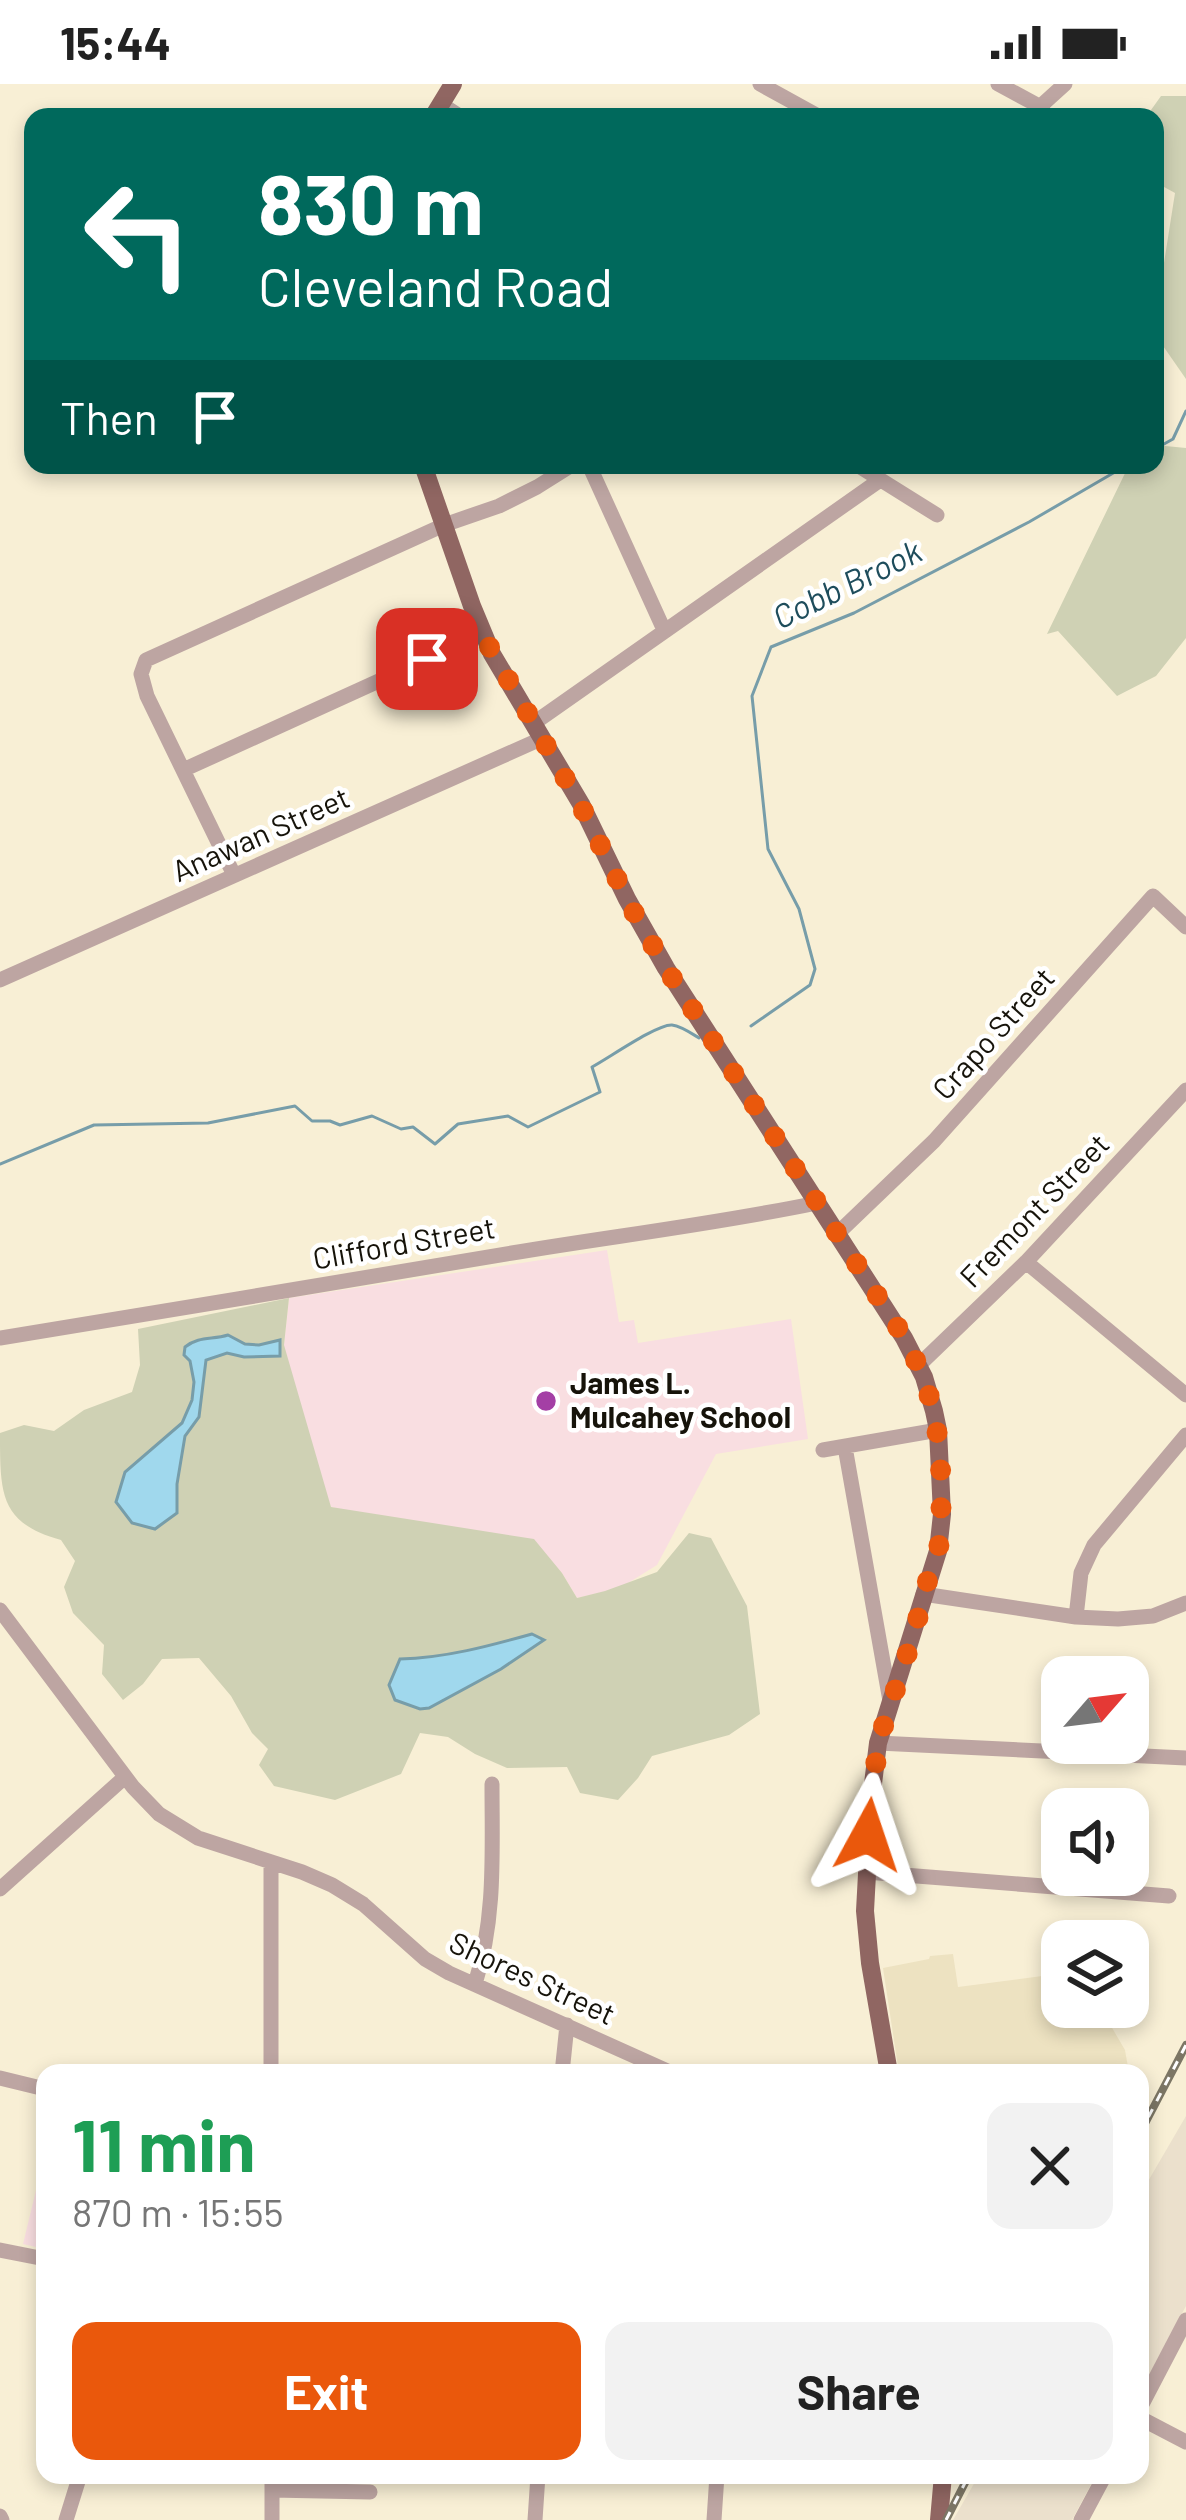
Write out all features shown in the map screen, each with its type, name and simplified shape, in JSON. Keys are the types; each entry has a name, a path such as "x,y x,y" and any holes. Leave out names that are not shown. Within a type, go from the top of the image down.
{"main road":[{"path":"426,474 482,634 539,730 666,968 904,1337 932,1401 938,1430 941,1533 878,1743 866,1872 870,1963 887,2064"},
{"path":"939,2520 942,2484"}],"street":[{"path":"760,84 804,108"},
{"path":"998,84 1034,108"},
{"path":"1044,108 1065,84"},
{"path":"234,875 147,696 141,679 143,664 158,653 444,525 505,503 558,474"},
{"path":"593,474 664,631"},
{"path":"870,474 937,515"},
{"name":"Anawan Street","path":"0,980 539,730 664,631 880,480"},
{"path":"182,770 482,634"},
{"name":"Crapo Street","path":"837,1234 934,1141 1153,896 1186,926"},
{"name":"Fremont Street","path":"919,1366 1026,1262 1186,1090"},
{"name":"Clifford Street","path":"0,1337 725,1222 817,1203"},
{"path":"1026,1262 1186,1395"},
{"path":"823,1450 938,1430"},
{"path":"1076,1617 1081,1573 1094,1545 1186,1435"},
{"path":"845,1448 890,1700"},
{"path":"923,1594 1076,1617 1135,1619 1186,1604"},
{"name":"Shores Street","path":"2,1617 149,1806 177,1827 311,1875 363,1904 425,1959 652,2064"},
{"path":"878,1743 1186,1758"},
{"path":"0,1889 125,1777"},
{"path":"475,1984 493,1898 492,1784"},
{"path":"271,1862 272,2064"},
{"path":"866,1872 1168,1896"},
{"path":"563,2064 567,2025"},
{"path":"0,2078 36,2088"},
{"path":"0,2250 36,2258"},
{"path":"1149,2391 1186,2320"},
{"path":"1149,2423 1186,2442"},
{"path":"65,2520 77,2484"},
{"path":"272,2484 272,2520"},
{"path":"283,2484 370,2492"},
{"path":"536,2520 538,2484"},
{"path":"714,2520 716,2484"},
{"path":"1082,2520 1100,2484"}],"shaded area":[{"name":"James L. Mulcahey School","path":"607,1250 619,1322 634,1320 638,1343 791,1319 808,1439 716,1454 657,1565 620,1588 577,1598 562,1573 441,1532 331,1507 281,1373 289,1298"},
{"path":"953,1954 958,1987 1041,1976 1041,2028 1112,2028 1127,2064 898,2064 883,1968"},
{"path":"1186,2116 1186,2306 1149,2375 1149,2180"},
{"path":"36,2190 36,2247 23,2244"},
{"path":"974,2484 1091,2484 1072,2520 953,2520"}],"green space":[{"path":"1161,96 1186,96 1186,379 1164,347 1164,263 1175,193 1164,187 1164,108 1152,108"},
{"path":"1164,446 1186,448 1186,638 1156,676 1117,696 1058,631 1047,634 1125,474 1164,474"},
{"path":"289,1298 284,1345 331,1507 534,1539 577,1598 657,1572 689,1533 711,1538 747,1606 760,1714 729,1735 652,1756 618,1800 580,1793 567,1767 507,1768 448,1737 420,1733 401,1774 335,1800 274,1786 259,1765 268,1749 199,1658 162,1659 123,1700 102,1674 104,1645 73,1613 64,1587 75,1561 61,1540 26,1525 8,1503 0,1433 24,1425 54,1431 84,1410 132,1392 140,1365 138,1329"}],"water":[{"path":"228,1335 245,1344 280,1340 280,1356 227,1353 206,1360 199,1417 185,1436 177,1513 155,1529 132,1523 116,1502 125,1472 182,1423 192,1400 194,1382 185,1347"},
{"path":"532,1634 544,1640 429,1708 395,1700 389,1685 400,1659 450,1654"}],"waterway":[{"name":"Cobb Brook","path":"1164,444 1173,439 1186,411"},
{"name":"Cobb Brook","path":"751,1026 810,985 815,969 799,909 768,849 752,696 771,647 854,613 1112,474"},
{"name":"Cobb Brook","path":"0,1164 94,1125 208,1123 295,1106 312,1121 340,1125 372,1116 401,1129 413,1127 435,1144 458,1124 508,1116 528,1127 600,1092 592,1067 665,1026 682,1028 699,1038"}],"railway":[{"path":"1149,2116 1186,2045"},
{"path":"946,2520 964,2484"}],"place":[{"name":"James L. Mulcahey School","path":"546,1401"}],"route":[{"path":"427,659 482,634 580,804 666,968 904,1337 924,1377 938,1430 941,1533 878,1743 868,1835"}]}
